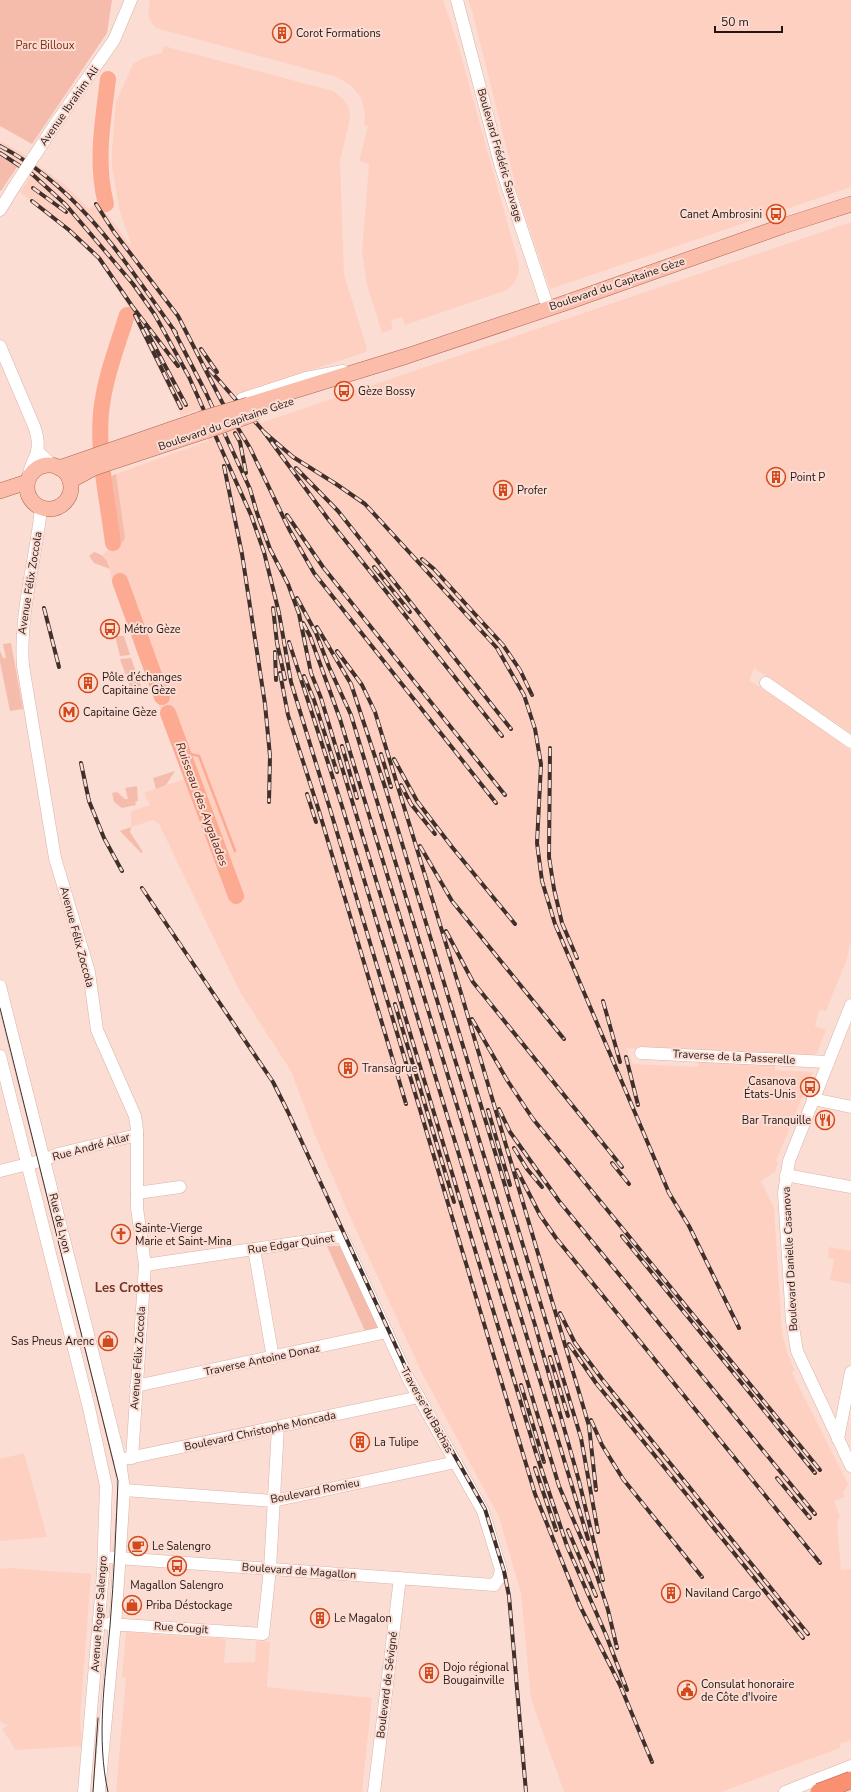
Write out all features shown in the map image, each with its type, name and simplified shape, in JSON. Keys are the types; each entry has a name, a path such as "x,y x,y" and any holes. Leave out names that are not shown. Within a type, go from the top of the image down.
{"highway":[{"path":"819,1792 846,1781"}],"main road":[{"name":"Boulevard du Capitaine Gèze","path":"0,498 28,485 32,473 39,468 61,466 92,458 248,406 343,384 382,363 548,308 783,226 851,204"},
{"name":"Boulevard du Capitaine Gèze","path":"70,481 92,458"},
{"path":"28,485 32,502 41,508 53,509 64,503 70,494 70,481 61,466"},
{"name":"Boulevard du Capitaine Gèze","path":"0,491 28,485"}],"street":[{"name":"Avenue Ibrahim Ali","path":"0,210 54,126 114,40 132,0"},
{"name":"Boulevard Frédéric Sauvage","path":"457,0 501,167 548,308"},
{"path":"0,346 38,438 37,451 29,468 28,485"},
{"path":"37,451 61,466"},
{"name":"Avenue Félix Zoccola","path":"41,508 38,538 22,639 23,666 55,858 89,972 98,1030 135,1116 137,1139 137,1208 145,1265 132,1458"},
{"path":"766,683 851,742"},
{"name":"Rue de Lyon","path":"0,986 120,1460"},
{"name":"Boulevard Danielle Casanova","path":"851,1005 847,1023 828,1062 789,1162 784,1193 794,1336 797,1351 851,1466"},
{"name":"Traverse de la Passerelle","path":"641,1053 828,1062"},
{"name":"Rue de Lyon","path":"0,1056 95,1437"},
{"path":"813,1099 851,1106"},
{"name":"Rue André Allar","path":"0,1171 44,1160 59,1162 137,1139"},
{"path":"786,1175 851,1187"},
{"path":"137,1193 180,1187"},
{"name":"Rue Edgar Quinet","path":"145,1265 342,1236"},
{"name":"Traverse du Bachas","path":"342,1236 409,1380 483,1510 500,1570 499,1578 494,1585"},
{"path":"254,1249 273,1358"},
{"name":"Traverse Antoine Donaz","path":"136,1386 273,1358 387,1332"},
{"path":"838,1438 851,1372"},
{"name":"Boulevard Christophe Moncada","path":"102,1465 419,1397"},
{"path":"270,1569 278,1427"},
{"name":"Avenue Roger Salengro","path":"84,1792 104,1557 106,1486 95,1437"},
{"name":"Avenue Roger Salengro","path":"99,1792 120,1557 124,1490 120,1460"},
{"name":"Boulevard Romieu","path":"124,1490 273,1501 456,1462"},
{"name":"Boulevard de Magallon","path":"104,1557 494,1585"},
{"name":"Rue Cougit","path":"99,1623 264,1634 270,1569"},
{"name":"Boulevard de Sévigné","path":"374,1792 400,1578"},
{"path":"786,1792 846,1781"}],"shaded area":[{"path":"150,0 443,0 457,41 519,265 518,276 514,283 507,290 405,325 402,317 391,320 393,329 382,333 367,285 362,252 369,164 359,161 368,126 364,125 365,113 361,98 352,86 337,77 156,28 151,22 148,14"},
{"path":"468,0 851,0 851,187 550,289 515,187 473,14"},
{"path":"164,46 333,91 343,99 349,108 350,119 340,160 344,275 367,348 366,352 238,394 261,423 851,222 851,733 754,668 749,680 814,723 851,751 851,939 847,959 826,1011 819,1010 815,1026 826,1030 817,1053 809,1058 626,1048 633,1064 698,1067 699,1059 775,1063 775,1070 813,1072 776,1161 778,1162 775,1172 761,1181 774,1208 782,1333 788,1355 795,1371 791,1371 848,1484 843,1493 845,1497 834,1501 840,1517 837,1523 841,1570 851,1569 851,1740 841,1743 840,1748 721,1792 564,1792 531,1699 521,1593 499,1517 421,1371 347,1210 315,1135 291,1071 240,992 159,824 153,820 131,827 131,811 150,805 144,793 187,778 133,639 111,577 109,563 101,556 108,550 107,545 119,544 124,541 116,474 210,440 197,410 181,416 129,308 105,268 95,256 61,225 20,192 30,177 0,156 0,141 22,153 64,184 89,209 98,202 132,247 120,212 112,167 116,102 133,64 143,58 162,53"},
{"path":"829,1247 851,1251 851,1284 830,1280 834,1259 828,1258"},
{"path":"24,1453 47,1537 0,1541 0,1459"},
{"path":"9,1568 91,1574 80,1718 82,1746 16,1750 2,1729 8,1724 3,1724 0,1720 0,1569"},
{"path":"126,1632 226,1639 224,1663 255,1662 256,1641 270,1642 267,1687 372,1698 362,1792 116,1792 126,1678 122,1677"}],"green space":[{"name":"Parc Billoux","path":"0,0 112,0 107,33 32,144 0,126"},
{"path":"0,156 17,167 1,191 0,190"},
{"path":"116,474 125,538 124,541 119,544 111,476"},
{"path":"94,552 100,554 104,558 110,569 94,563 89,556"},
{"path":"115,636 124,636 130,655 120,656"},
{"path":"11,643 23,709 10,711 0,662 0,651 3,658 6,658 3,644"},
{"path":"131,658 143,692 133,695 120,659"},
{"path":"175,771 166,785 156,789 153,778"},
{"path":"137,786 138,801 135,802 136,805 122,808 114,802 112,793 117,792 125,799 128,799 125,788"},
{"path":"131,827 130,832 143,852 141,853 120,831"},
{"path":"327,1246 342,1246 379,1327 365,1331"}],"waterway":[{"name":"Ruisseau des Aygalades","path":"106,204 100,157 108,79"},
{"name":"Ruisseau des Aygalades","path":"113,543 100,446 100,429 105,388 127,315"},
{"name":"Ruisseau des Aygalades","path":"120,581 162,697"},
{"name":"Ruisseau des Aygalades","path":"168,713 236,896"},
{"path":"179,742 190,754 199,756 235,851"}],"tram line":[{"path":"0,1008 118,1481 113,1590 104,1688 102,1730 104,1772 108,1792"},
{"path":"93,1792 98,1718"}],"railway":[{"path":"0,146 28,163 54,183 77,205 119,254 176,333"},
{"path":"0,153 32,174 66,205 133,284 155,315 189,377 251,515 264,552 279,613 291,682 535,1494 580,1606 620,1685 652,1762"},
{"path":"33,188 66,212"},
{"path":"32,201 69,230 99,258 132,306 178,366"},
{"path":"96,204 114,232 178,316 222,402 250,448 289,529 314,573 496,803"},
{"path":"135,315 181,408"},
{"path":"145,328 186,405"},
{"path":"173,329 206,393 250,489 270,549 288,584 299,614 311,673 321,698 559,1486 596,1573 608,1610 617,1648"},
{"path":"201,349 217,372"},
{"path":"209,369 264,432 328,519 502,736"},
{"path":"264,432 293,457 365,504 497,648 524,695 535,729 541,764 537,843 542,881 555,924 669,1193 689,1226 739,1328"},
{"path":"235,433 240,442 246,473"},
{"path":"224,466 242,554 265,704 270,756 269,802"},
{"path":"296,468 338,511 511,729"},
{"path":"287,515 323,567 505,795"},
{"path":"422,559 434,569 503,645 520,670 532,695"},
{"path":"374,567 410,612"},
{"path":"297,598 316,633 329,667 351,715 535,1325 579,1481 603,1580"},
{"path":"44,608 59,667"},
{"path":"273,608 277,643 285,679"},
{"path":"303,623 310,636 340,719 588,1539"},
{"path":"317,627 351,684 386,790 581,1438 598,1532"},
{"path":"289,642 342,806 535,1450 567,1546 606,1635 627,1690"},
{"path":"337,651 362,685 375,712 461,993 589,1426 596,1490"},
{"path":"275,652 276,680"},
{"path":"280,673 288,715 319,811 406,1104"},
{"path":"304,676 314,700 337,772"},
{"path":"342,746 357,798"},
{"path":"550,748 549,857 554,889 562,923 577,958"},
{"path":"381,754 391,787"},
{"path":"394,759 417,801 452,847 515,924"},
{"path":"81,763 89,801 104,838 122,871"},
{"path":"401,785 411,804 435,834"},
{"path":"307,794 316,822"},
{"path":"420,846 452,901 564,1039"},
{"path":"142,888 273,1082 411,1379 485,1509 504,1571 509,1596 526,1792"},
{"path":"446,931 473,982 622,1167"},
{"path":"603,1001 620,1062"},
{"path":"395,1004 454,1202"},
{"path":"472,1019 507,1080 533,1119 820,1470"},
{"path":"626,1057 638,1105"},
{"path":"499,1109 510,1132 559,1201 815,1514"},
{"path":"488,1110 510,1185"},
{"path":"514,1148 527,1169 542,1187"},
{"path":"612,1163 629,1184"},
{"path":"517,1170 540,1215 556,1238 820,1563"},
{"path":"622,1236 815,1473"},
{"path":"560,1313 575,1343 602,1379 808,1634"},
{"path":"569,1344 596,1383 803,1638"},
{"path":"550,1357 568,1416"},
{"path":"521,1385 544,1462"},
{"path":"591,1420 602,1445 623,1479 702,1577"},
{"path":"535,1468 556,1530"},
{"path":"777,1478 810,1518"},
{"path":"568,1530 596,1596"}],"place":[{"name":"Corot Formations","path":"282,33"},
{"name":"Canet Ambrosini","path":"776,214"},
{"name":"Gèze Bossy","path":"344,391"},
{"name":"Point P","path":"776,477"},
{"name":"Profer","path":"503,490"},
{"name":"Métro Gèze","path":"110,629"},
{"name":"Pôle d’échanges Capitaine Gèze","path":"88,683"},
{"name":"Capitaine Gèze","path":"69,712"},
{"name":"Transagrue","path":"348,1068"},
{"name":"Casanova États-Unis","path":"810,1087"},
{"name":"Bar Tranquille","path":"825,1120"},
{"name":"Sainte-Vierge Marie et Saint-Mina","path":"121,1234"},
{"name":"Sas Pneus Arenc","path":"108,1341"},
{"name":"La Tulipe","path":"360,1442"},
{"name":"Le Salengro","path":"138,1546"},
{"name":"Magallon Salengro","path":"177,1566"},
{"name":"Naviland Cargo","path":"671,1593"},
{"name":"Priba Déstockage","path":"132,1605"},
{"name":"Le Magalon","path":"320,1618"},
{"name":"Dojo régional Bougainville","path":"429,1673"},
{"name":"Consulat honoraire de Côte d'Ivoire","path":"687,1690"}],"district":[{"name":"Les Crottes","path":"129,1288"}]}
